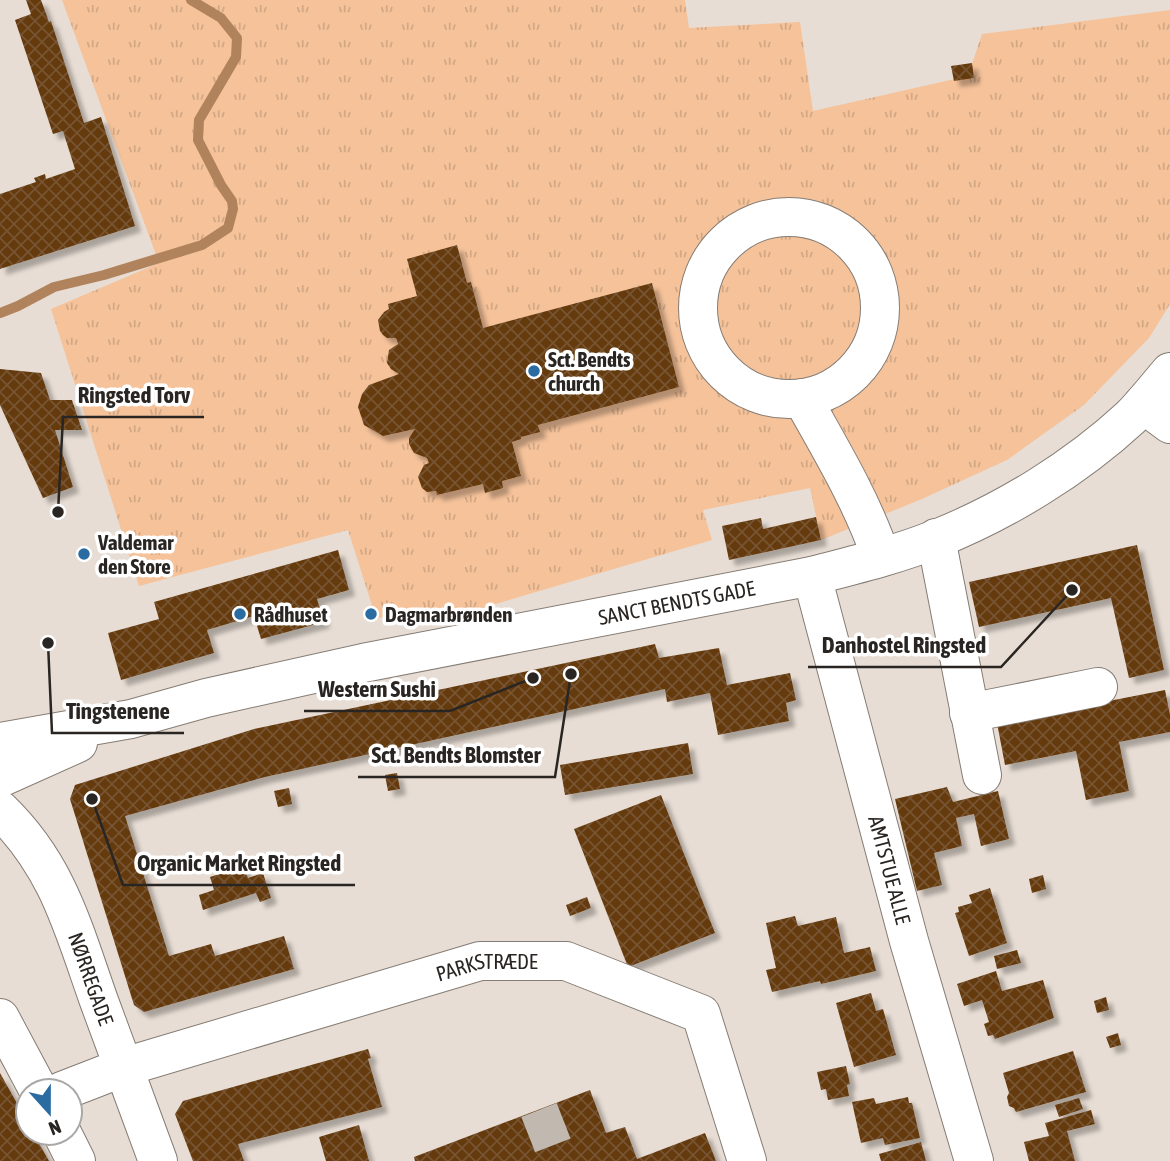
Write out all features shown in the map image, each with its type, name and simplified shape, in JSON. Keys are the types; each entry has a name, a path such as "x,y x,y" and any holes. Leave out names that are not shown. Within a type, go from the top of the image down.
{"street":[{"path":"783,216 814,219 842,232 864,254 878,282 881,313 874,344 857,370 832,388 802,398 773,398 746,388 723,371 707,348 699,322 698,296 708,266 726,241 752,224 783,216"},
{"name":"SANCT BENDTS GADE","path":"0,742 131,719 206,698 363,663 813,576 881,557 936,538 1026,494 1099,444 1157,414 1170,372"},
{"path":"802,398 873,532 881,557"},
{"path":"936,538 982,775"},
{"name":"AMTSTUE ALLE","path":"813,576 909,941 974,1161"},
{"path":"970,713 1098,687"},
{"name":"SANCT BENDTS GADE","path":"0,778 131,719"},
{"name":"NØRREGADE","path":"0,810 22,831 53,877 158,1161"},
{"name":"PARKSTRÆDE","path":"124,1068 480,961 566,961 701,1014 747,1161"},
{"path":"0,1018 32,1077"},
{"path":"84,1083 124,1068"}],"green space":[{"path":"62,0 685,0 689,28 800,22 813,111 968,76 982,34 1170,10 1170,304 1149,338 1084,405 1007,460 922,499 821,540 810,488 703,510 712,540 482,608 376,618 348,530 139,586 51,309 159,263"}],"building":[{"path":"26,0 41,0 49,22 51,21 84,123 101,117 135,226 0,269 0,194 36,182 34,178 45,174 46,179 75,169 63,131 53,134 15,20 31,14"},
{"path":"972,63 974,78 954,81 951,66"},
{"name":"Sct. Bendts church","path":"457,245 467,283 471,282 483,328 652,283 679,387 538,425 540,432 512,442 521,476 502,481 503,488 485,493 483,484 437,495 436,491 427,492 422,488 418,477 424,465 429,463 427,458 414,453 409,444 409,438 415,429 383,436 364,425 358,407 362,394 369,385 399,374 387,363 389,350 398,344 396,338 383,335 378,320 389,309 388,304 417,296 407,259"},
{"path":"0,369 41,373 50,400 72,400 82,430 55,430 73,487 43,498 0,405"},
{"path":"816,517 821,540 729,560 722,526 761,518 763,529"},
{"path":"1137,545 1164,670 1129,678 1111,598 979,627 969,582"},
{"name":"Rådhuset","path":"338,550 349,590 317,599 324,622 261,639 254,616 207,630 214,653 121,680 108,633 159,619 154,602"},
{"path":"655,644 659,658 719,648 727,685 790,673 796,700 786,703 789,721 718,735 710,693 667,702 665,689 265,777 125,816 169,956 211,944 215,956 284,936 294,969 144,1012 134,1005 70,799 75,785 254,729"},
{"path":"1165,690 1170,732 1119,742 1129,791 1086,800 1076,751 1005,765 997,723"},
{"path":"688,743 693,774 565,795 560,765"},
{"path":"397,773 400,789 388,791 385,775"},
{"path":"947,787 953,802 998,791 1009,839 981,846 974,814 956,818 962,846 934,853 942,885 917,891 895,799"},
{"path":"289,788 292,804 278,807 274,791"},
{"path":"661,795 715,933 628,967 574,829"},
{"path":"244,866 248,878 263,873 271,898 260,902 256,893 203,910 199,895 214,890 210,877"},
{"path":"1043,875 1046,889 1032,893 1029,879"},
{"path":"990,888 1007,943 969,956 955,913 959,912 958,907 972,903 969,895"},
{"path":"587,897 591,908 570,916 566,905"},
{"path":"795,916 798,926 836,917 844,953 870,947 876,971 772,992 766,970 776,968 766,923"},
{"path":"1017,950 1021,963 997,969 994,956"},
{"path":"996,971 1002,991 1043,980 1054,1018 995,1039 993,1035 988,1036 984,1024 989,1022 982,1000 964,1006 957,984"},
{"path":"871,993 876,1011 883,1009 896,1055 854,1067 836,1003"},
{"path":"1106,997 1109,1010 1097,1013 1094,1001"},
{"path":"1118,1033 1121,1045 1110,1048 1106,1037"},
{"path":"368,1049 371,1058 368,1059 382,1107 238,1144 244,1161 193,1161 175,1114 183,1101"},
{"path":"1073,1051 1086,1092 1016,1112 1009,1106 1009,1093 1003,1073"},
{"path":"846,1066 850,1084 847,1085 849,1096 828,1100 826,1089 821,1090 817,1072"},
{"path":"0,1073 14,1098 14,1147 41,1147 49,1161 0,1161"},
{"path":"590,1090 606,1133 625,1127 637,1159 705,1133 716,1161 415,1161 414,1157"},
{"path":"908,1097 909,1103 912,1103 920,1138 885,1145 883,1138 861,1143 852,1102 874,1098 876,1104"},
{"path":"1079,1098 1083,1109 1059,1117 1055,1105"},
{"path":"1091,1110 1095,1124 1067,1131 1075,1161 1029,1161 1024,1142 1049,1136 1045,1123"},
{"path":"359,1125 369,1161 326,1161 319,1137"},
{"path":"921,1142 926,1161 881,1161 879,1154"}],"waterway":[{"path":"0,313 54,287 104,275 202,245 228,228 233,209 232,201 198,140 199,120 236,57 237,38 221,18 191,0"}],"tunnel":[{"path":"539,1110 559,1161"}],"place":[{"name":"Sct. Bendts church","path":"534,371"},
{"name":"Ringsted Torv","path":"58,512"},
{"name":"Valdemar den Store","path":"84,554"},
{"name":"Danhostel Ringsted","path":"1072,590"},
{"name":"Rådhuset","path":"240,614"},
{"name":"Dagmarbrønden","path":"371,614"},
{"name":"Tingstenene","path":"48,643"},
{"name":"Sct. Bendts Blomster","path":"571,674"},
{"name":"Western Sushi","path":"533,678"},
{"name":"Organic Market Ringsted","path":"92,799"}]}
